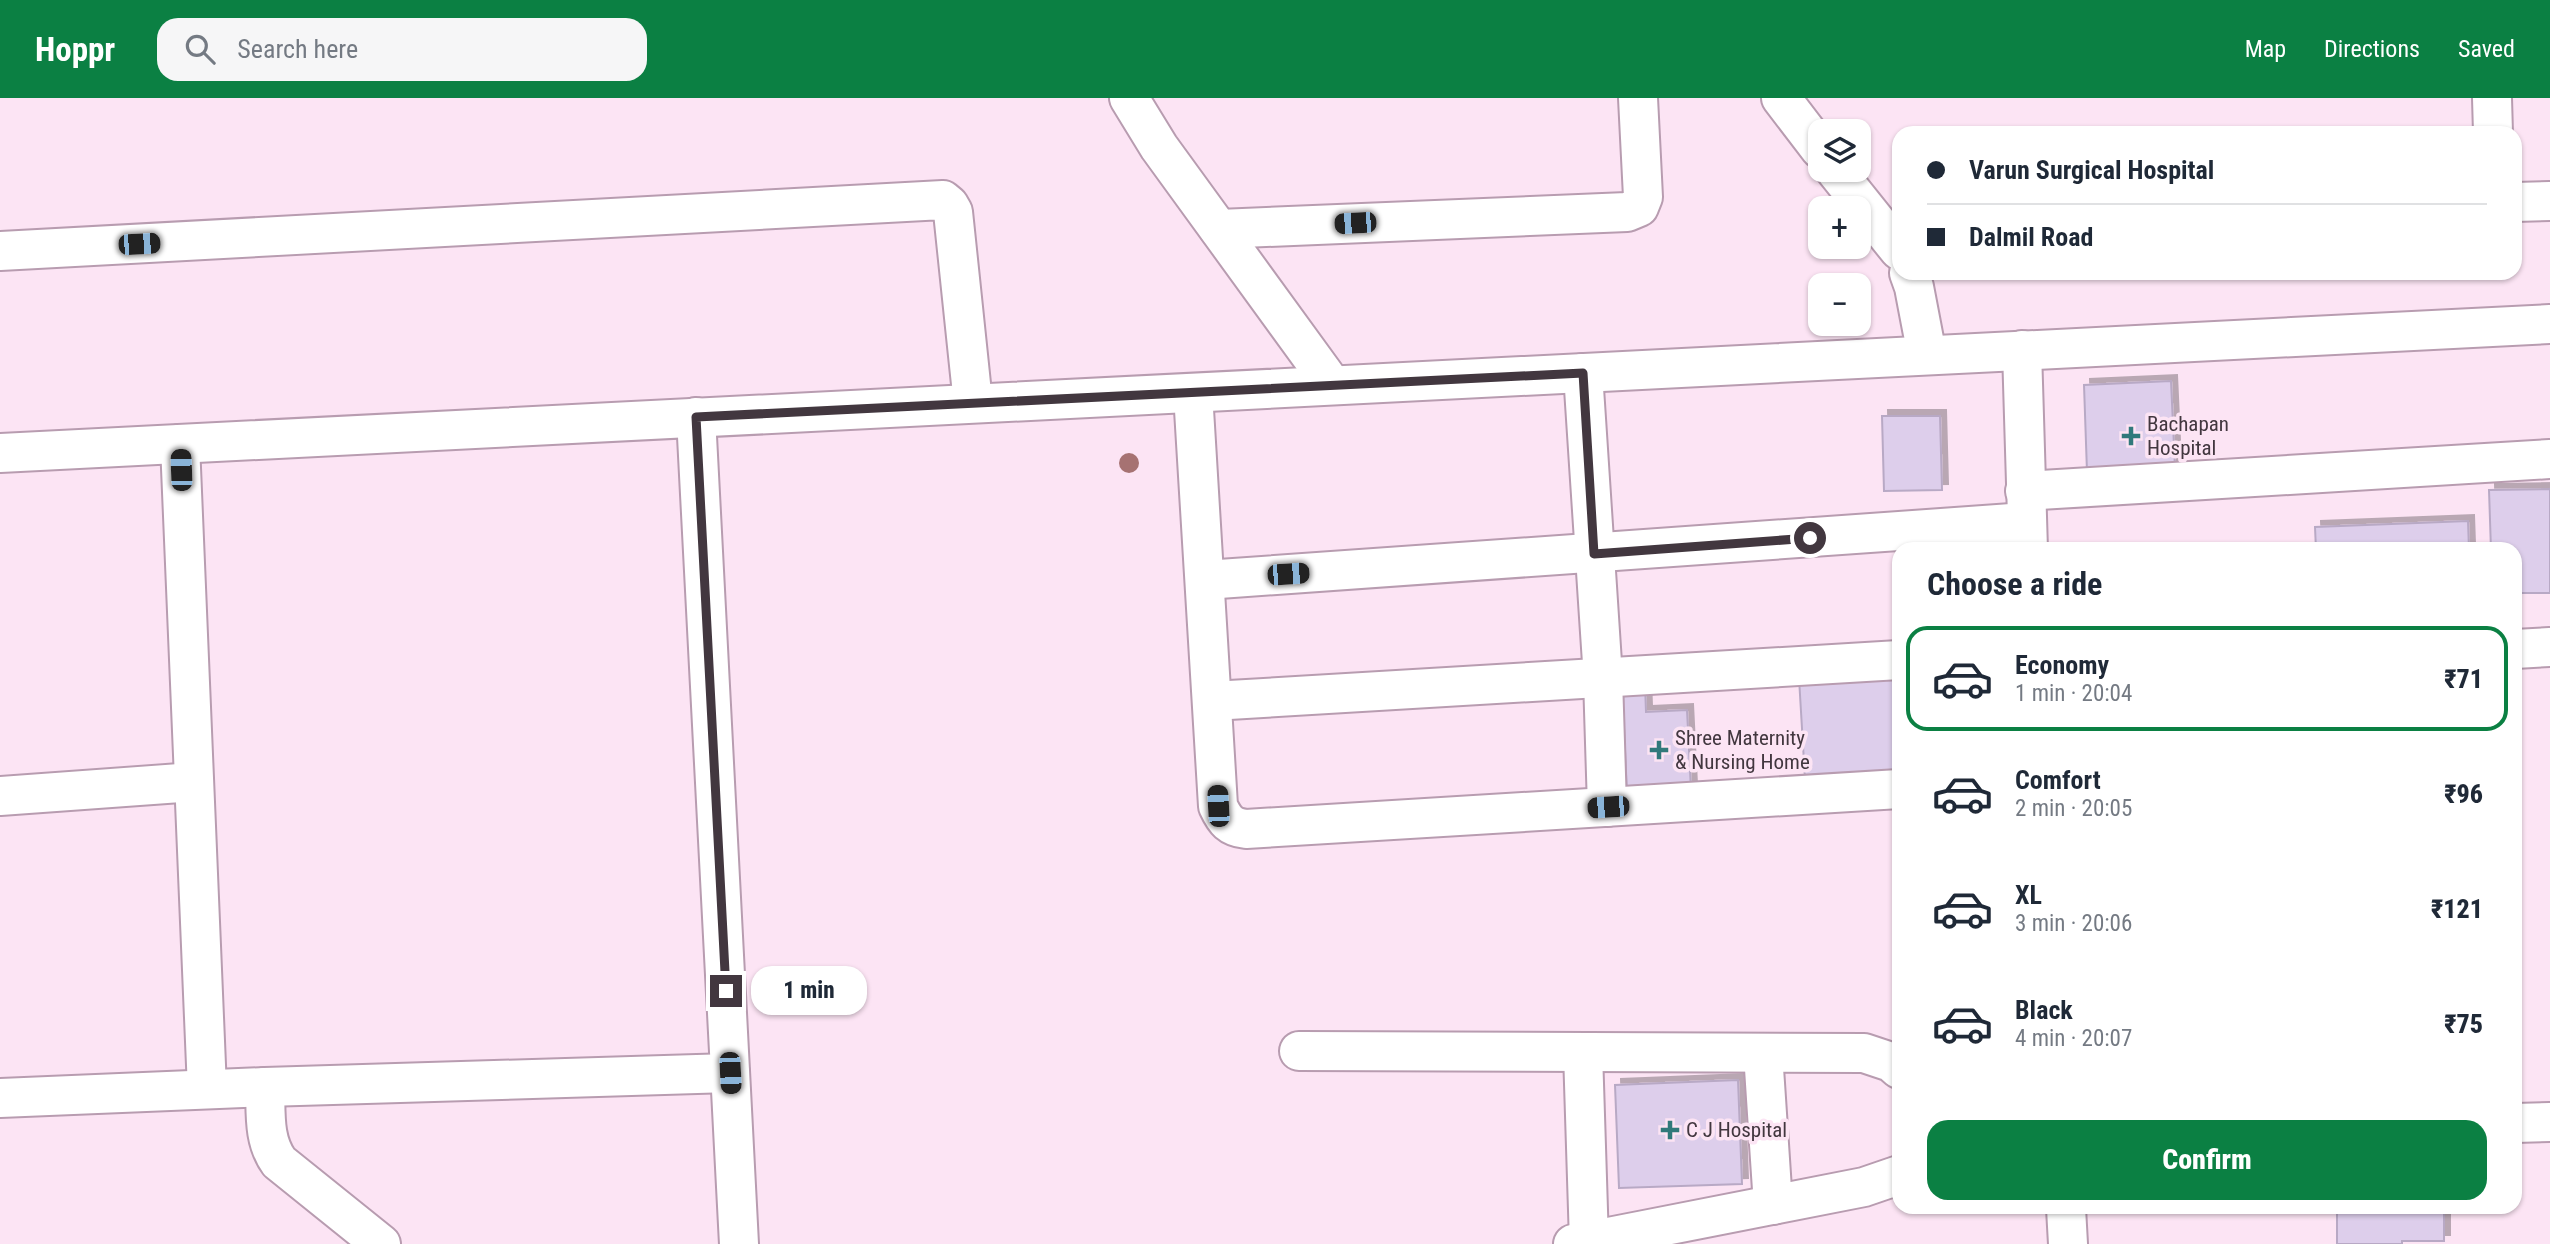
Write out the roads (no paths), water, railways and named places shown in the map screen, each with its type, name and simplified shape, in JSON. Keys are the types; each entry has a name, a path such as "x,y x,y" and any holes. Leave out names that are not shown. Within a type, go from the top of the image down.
{"street":[{"path":"1129,98 1159,147 1332,385"},
{"path":"1219,229 1626,212 1639,207 1643,197 1637,98"},
{"path":"1781,98 1808,133"},
{"path":"2492,98 2493,126"},
{"path":"1846,182 1892,235"},
{"path":"0,251 943,200 953,212 973,403"},
{"path":"2522,202 2550,201"},
{"path":"1912,280 1927,355"},
{"path":"0,453 2550,324"},
{"path":"2022,350 2026,521"},
{"path":"1583,373 1603,678 1608,807"},
{"path":"1193,393 1218,806 1224,819 1233,828 1892,789"},
{"path":"696,417 739,1244"},
{"path":"180,444 207,1089"},
{"path":"1205,580 2026,521 2550,459"},
{"path":"2522,649 2550,647"},
{"path":"1212,701 1892,660"},
{"path":"0,796 194,782"},
{"path":"1299,1051 1864,1053 1892,1063"},
{"path":"1583,1052 1581,1243 1864,1187 1892,1177"},
{"path":"1763,1053 1773,1205"},
{"path":"0,1098 730,1073"},
{"path":"265,1087 267,1135 272,1153 278,1162 381,1244"},
{"path":"2522,1124 2550,1122"},
{"path":"2066,1214 2068,1244"}],"place":[{"name":"Bachapan Hospital","path":"2131,436"},
{"name":"Shree Maternity & Nursing Home","path":"1659,750"},
{"name":"C J Hospital","path":"1670,1130"}]}
